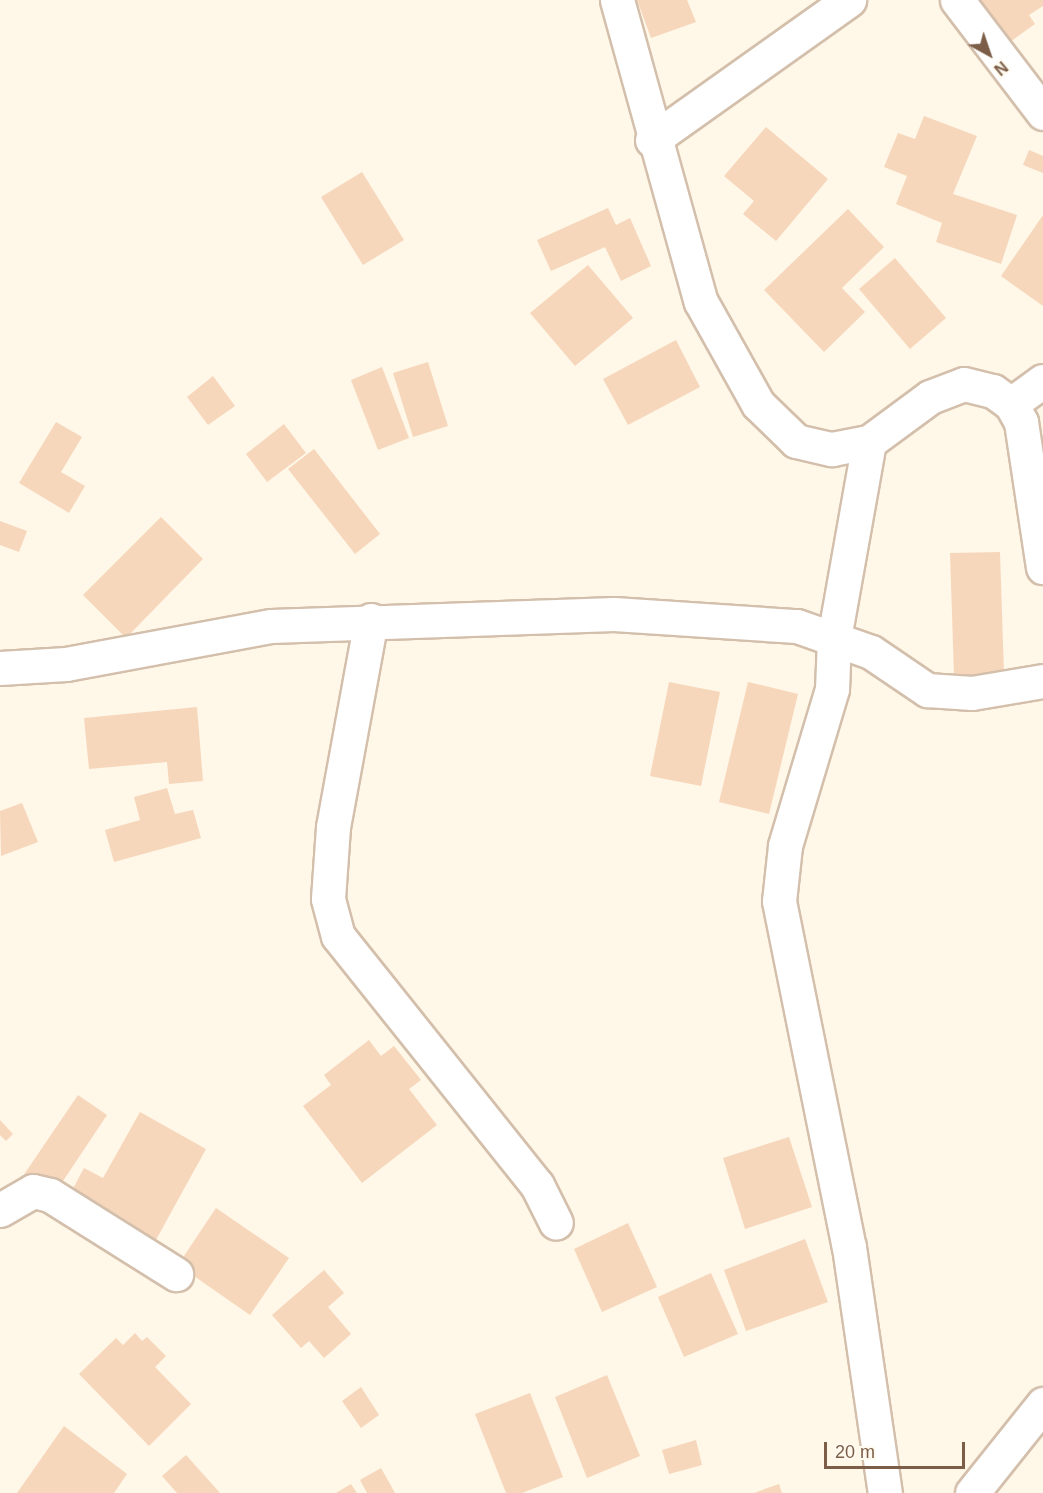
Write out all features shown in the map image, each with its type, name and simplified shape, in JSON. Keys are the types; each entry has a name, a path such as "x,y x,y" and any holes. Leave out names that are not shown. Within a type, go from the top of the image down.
{"street":[{"path":"617,0 637,65 652,140 701,302 758,404 796,441 832,449 869,442 930,397 964,384 993,391 1011,404 1029,454 1043,567"},
{"path":"652,140 849,0"},
{"path":"957,0 1043,113"},
{"path":"1011,404 1043,381"},
{"path":"869,442 834,638 832,688 785,846 779,901 849,1247 885,1493"},
{"path":"0,668 66,664 271,626 614,614 797,626 872,652 927,690 972,693 1043,681"},
{"path":"370,621 333,827 328,899 338,936 537,1185 556,1222"},
{"path":"0,1210 33,1191 50,1195 176,1274"},
{"path":"972,1493 1043,1404"}],"building":[{"path":"637,0 687,0 696,22 651,38"},
{"path":"967,0 1043,0 1043,6 1029,15 1035,24 1000,49"},
{"path":"924,116 977,136 953,194 1017,215 1001,264 936,242 942,223 896,204 907,176 884,167 898,133 915,139"},
{"path":"766,127 828,179 776,241 743,214 754,201 724,176"},
{"path":"1029,150 1043,156 1043,173 1023,165"},
{"path":"362,172 404,240 363,265 321,197"},
{"path":"608,208 616,225 630,218 651,266 621,281 605,247 551,271 537,240"},
{"path":"848,209 884,247 842,288 865,312 824,352 764,290"},
{"path":"1043,215 1043,306 1001,276"},
{"path":"895,258 946,318 910,349 859,289"},
{"path":"588,265 633,318 575,366 530,313"},
{"path":"676,340 700,387 628,425 603,379"},
{"path":"428,362 448,426 413,437 393,373"},
{"path":"382,367 409,438 378,450 351,380"},
{"path":"213,376 235,406 208,425 187,397"},
{"path":"56,422 82,437 61,472 85,486 69,513 19,483"},
{"path":"284,424 306,453 267,482 246,454"},
{"path":"314,449 380,534 355,554 288,469"},
{"path":"161,517 203,559 126,638 83,595"},
{"path":"0,521 27,531 19,552 0,545"},
{"path":"1000,552 1004,674 954,676 950,553"},
{"path":"669,682 720,692 701,786 650,776"},
{"path":"748,682 798,694 769,814 719,802"},
{"path":"197,707 203,781 169,784 167,762 89,769 84,718"},
{"path":"167,788 175,814 193,810 201,838 114,862 105,830 140,820 134,797"},
{"path":"22,803 38,842 1,856 0,811"},
{"path":"369,1040 381,1056 394,1046 421,1080 409,1089 437,1125 362,1183 303,1106 331,1085 324,1075"},
{"path":"78,1095 107,1115 53,1196 23,1176"},
{"path":"140,1112 206,1149 152,1247 67,1200 84,1168 103,1178"},
{"path":"0,1120 13,1134 6,1141 0,1135"},
{"path":"789,1137 812,1207 745,1229 723,1158"},
{"path":"216,1208 289,1258 250,1315 178,1265"},
{"path":"628,1223 657,1287 602,1312 574,1249"},
{"path":"805,1239 828,1302 746,1331 724,1270"},
{"path":"324,1270 344,1293 328,1307 351,1334 324,1358 309,1341 301,1348 272,1315"},
{"path":"711,1273 738,1334 684,1357 658,1297"},
{"path":"135,1333 142,1341 147,1337 166,1356 155,1367 191,1404 149,1446 79,1374 116,1338 123,1345"},
{"path":"607,1375 640,1456 587,1478 555,1397"},
{"path":"361,1387 379,1415 361,1428 342,1401"},
{"path":"530,1393 563,1477 522,1493 506,1493 475,1414"},
{"path":"64,1426 127,1474 114,1493 17,1493"},
{"path":"696,1440 702,1465 669,1474 662,1450"},
{"path":"186,1455 220,1493 177,1493 162,1476"},
{"path":"381,1468 395,1493 367,1493 360,1480"},
{"path":"351,1484 357,1493 336,1493"},
{"path":"779,1484 782,1493 754,1493"}]}
